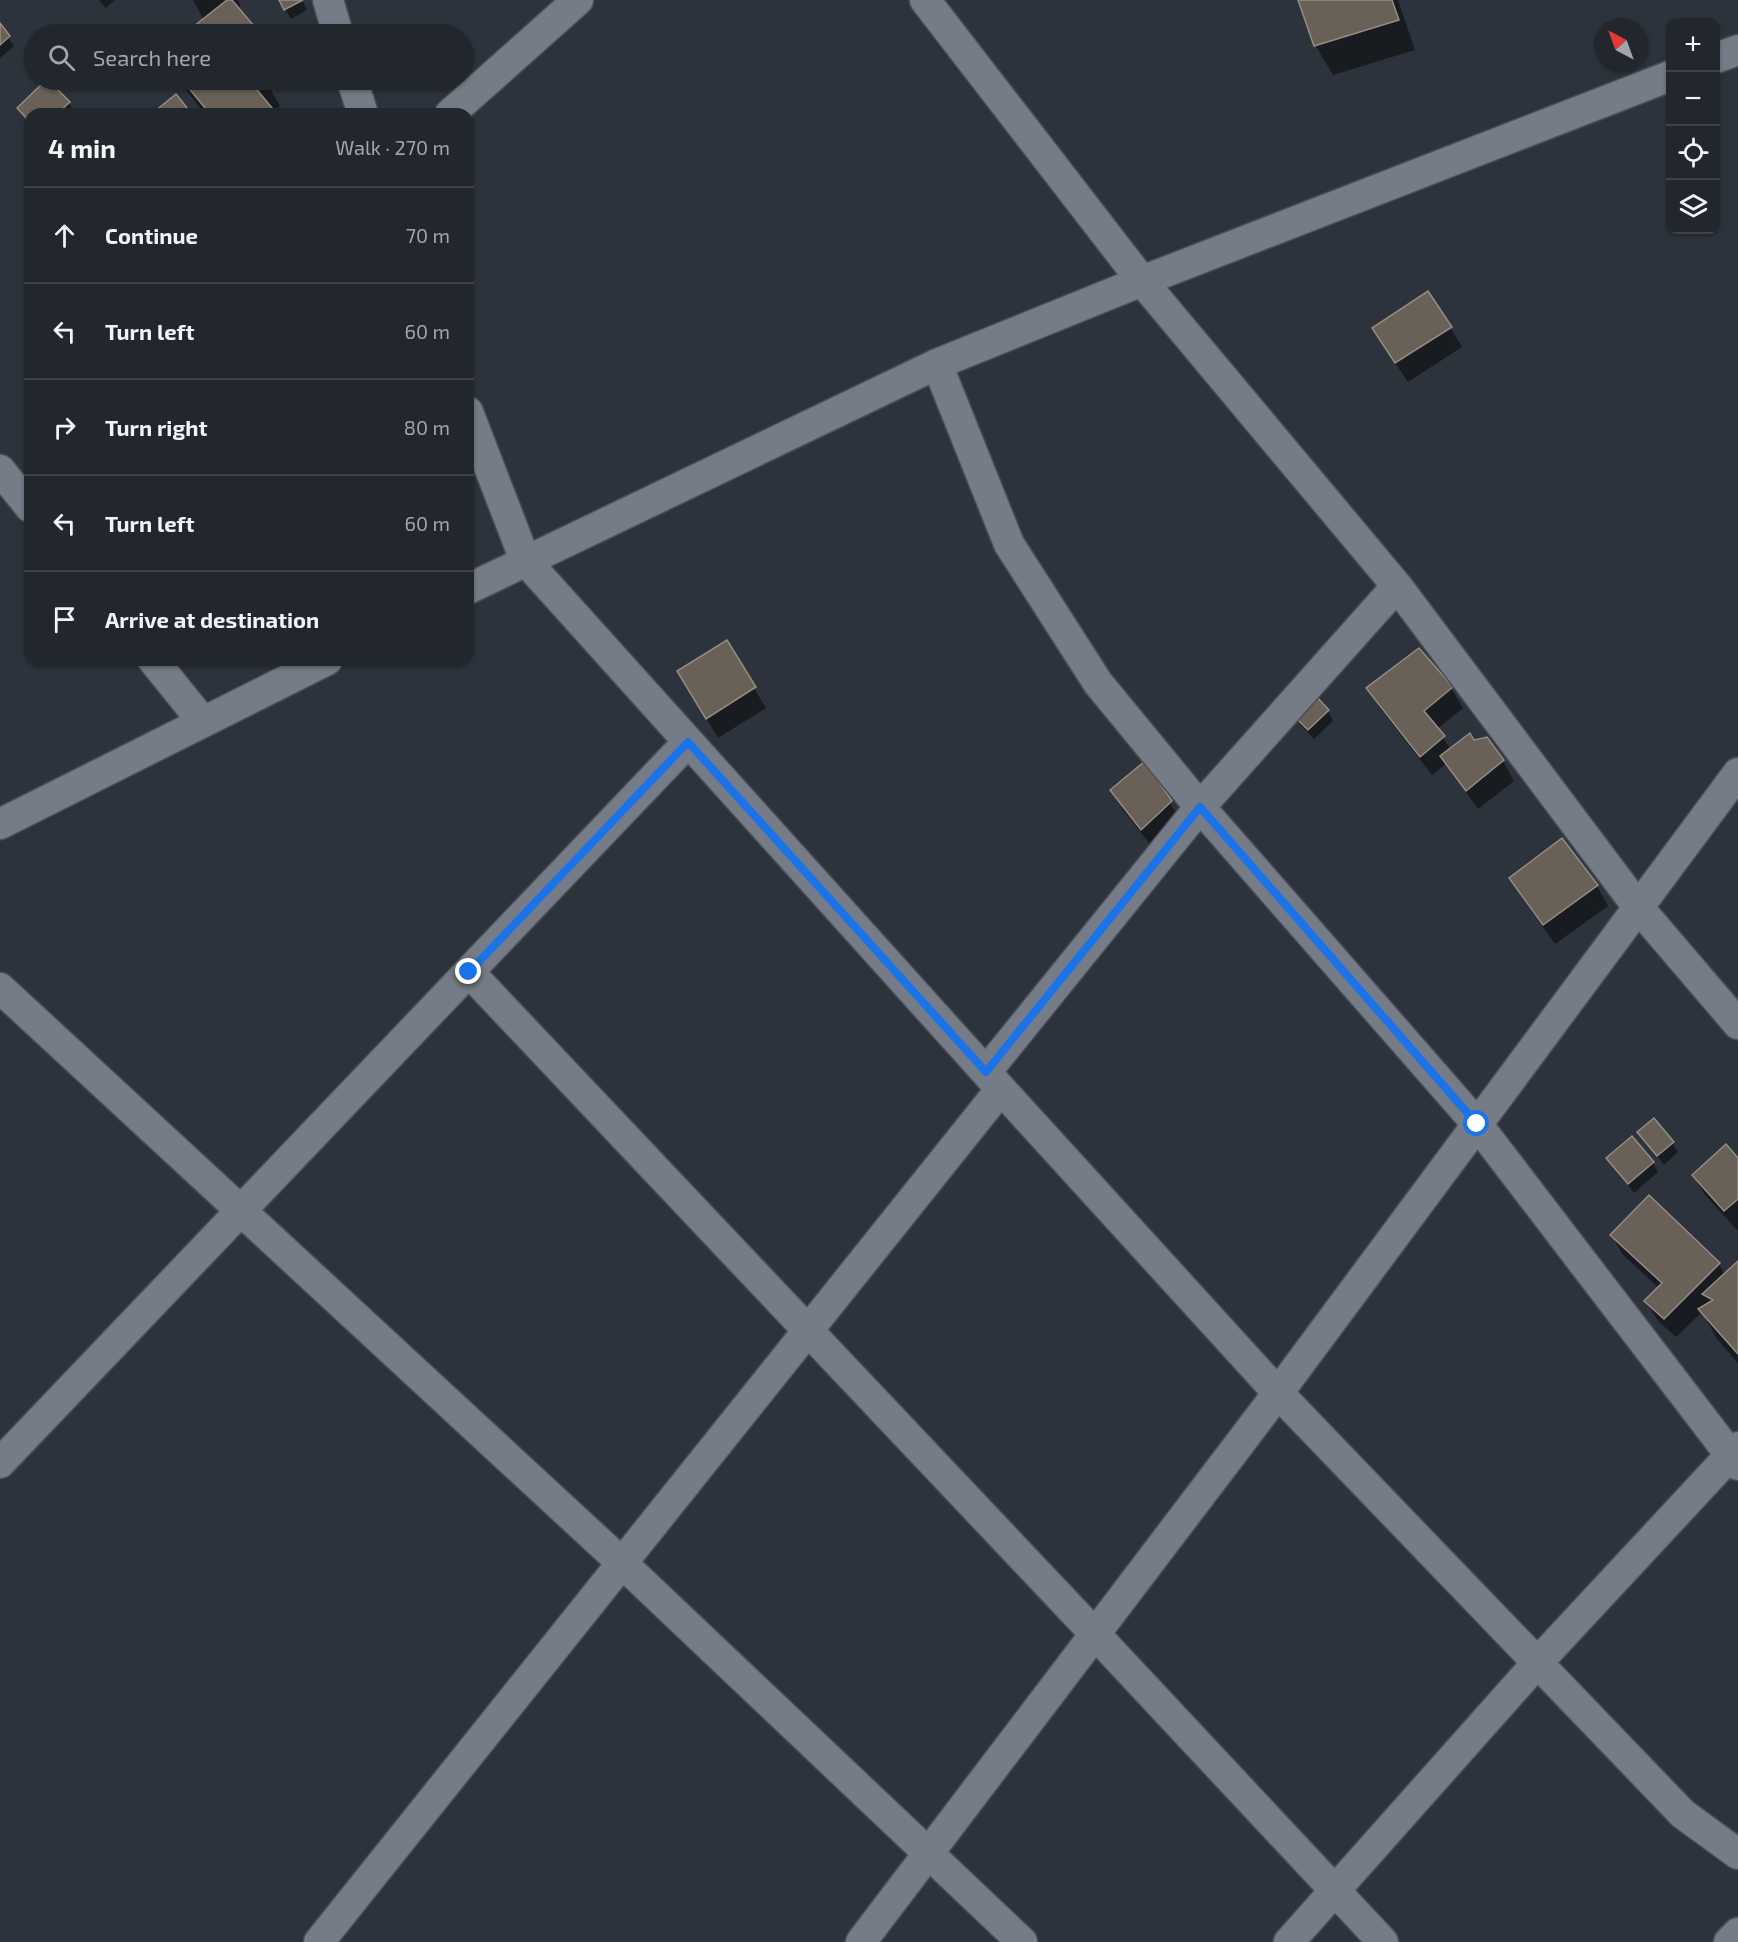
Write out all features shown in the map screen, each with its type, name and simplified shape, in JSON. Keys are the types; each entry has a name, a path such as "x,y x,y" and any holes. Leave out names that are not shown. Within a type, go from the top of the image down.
{"street":[{"path":"328,0 335,24"},
{"path":"457,108 578,0"},
{"path":"925,0 1142,281 1397,586 1638,907 1738,1024"},
{"path":"1720,57 1738,50"},
{"path":"474,586 938,364 1142,281 1666,78"},
{"path":"355,90 361,108"},
{"path":"938,364 1009,544 1098,683 1200,807 1477,1124 1735,1456 1538,1662 1289,1942"},
{"path":"474,428 525,560 1278,1393 1683,1814 1738,1854"},
{"path":"0,470 24,500"},
{"path":"319,1942 808,1329 1200,807 1397,586"},
{"path":"158,666 203,722"},
{"path":"0,824 315,666"},
{"path":"0,1463 688,742"},
{"path":"861,1942 1278,1393 1738,773"},
{"path":"469,972 808,1329 1383,1942"},
{"path":"0,988 621,1563 1022,1942"},
{"path":"1729,1942 1738,1932"}],"building":[{"path":"227,0 232,0 252,24 197,24"},
{"path":"279,0 303,0 284,10"},
{"path":"1298,0 1392,0 1399,20 1314,46"},
{"path":"0,23 10,36 0,45"},
{"path":"36,90 58,90 70,102 64,108 24,108 24,116 17,108"},
{"path":"190,90 257,90 272,108 205,108"},
{"path":"176,94 187,108 159,108"},
{"path":"1428,291 1452,327 1395,363 1372,328"},
{"path":"727,640 756,687 706,719 677,671"},
{"path":"1419,648 1453,687 1424,711 1445,736 1420,757 1366,688"},
{"path":"1312,692 1329,710 1308,730 1291,713"},
{"path":"1470,733 1474,740 1487,737 1504,760 1466,791 1440,756"},
{"path":"1145,761 1172,801 1141,830 1110,790"},
{"path":"1562,838 1598,885 1543,925 1509,878"},
{"path":"1654,1118 1674,1142 1657,1156 1637,1132"},
{"path":"1632,1136 1654,1162 1628,1184 1606,1158"},
{"path":"1726,1144 1738,1158 1738,1199 1724,1211 1692,1175"},
{"path":"1649,1195 1720,1263 1664,1319 1644,1301 1662,1283 1610,1235"},
{"path":"1738,1261 1738,1354 1698,1309 1713,1300 1702,1294"}],"route":[{"path":"469,972 688,742 986,1072 1200,807 1477,1124"}]}
